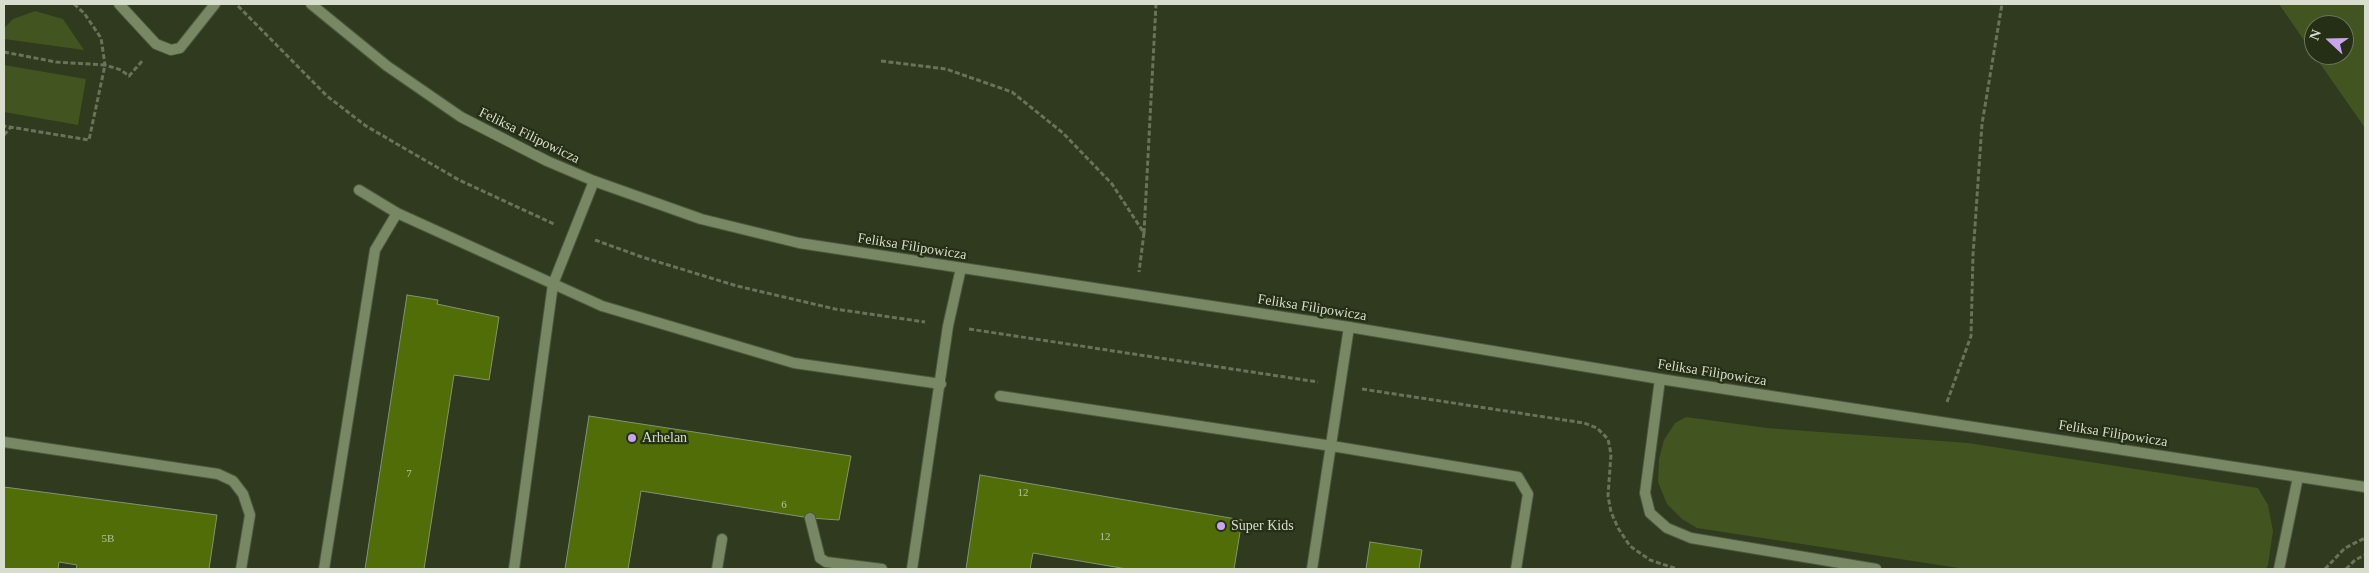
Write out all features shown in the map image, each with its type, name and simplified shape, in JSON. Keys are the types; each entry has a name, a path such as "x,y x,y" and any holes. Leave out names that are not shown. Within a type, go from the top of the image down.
{"street":[{"path":"119,4 156,44 171,50 180,48 215,4"},
{"name":"Feliksa Filipowicza","path":"311,4 387,66 461,117 547,161 594,181 701,219 790,241 1350,328 1660,380 2365,487"},
{"path":"514,569 553,284 594,181"},
{"path":"359,190 397,213 602,306 794,363 941,384"},
{"path":"324,569 375,250 397,213"},
{"path":"912,569 941,384 948,326 961,268"},
{"path":"1312,569 1350,328"},
{"path":"1660,380 1645,493 1650,513 1667,528 1691,538 1876,569"},
{"path":"1000,396 1332,446 1518,477 1528,494 1516,569"},
{"path":"4,442 218,474 233,481 243,494 250,515 241,569"},
{"path":"2279,569 2298,476"},
{"path":"810,518 820,558 826,562 882,569"},
{"path":"717,569 722,539"}],"path":[{"path":"4,126 89,140 105,65 101,38 84,14 74,4"},
{"path":"1136,295 1144,233 1156,4"},
{"path":"1942,422 1949,392 1971,336 1973,255 1982,124 2002,4"},
{"path":"4,52 56,62 105,65 121,70 129,76 156,44"},
{"path":"882,61 946,69 1012,92 1063,133 1112,184 1144,233"},
{"path":"4,135 10,127"},
{"path":"2325,569 2345,548 2365,538"},
{"path":"2346,569 2355,560 2365,555"}],"green space":[{"path":"2279,4 2365,4 2365,128 2321,65 2354,65 2354,15 2304,15 2304,40"},
{"path":"35,11 63,19 84,50 4,39 4,28 13,19"},
{"path":"4,65 86,79 78,125 4,112"},
{"path":"1686,417 1767,428 1968,443 2258,488 2268,505 2273,531 2268,565 2266,569 1965,569 1697,528 1682,519 1667,504 1658,482 1659,459 1664,440 1675,423"}],"building":[{"path":"407,295 438,300 437,304 499,317 489,380 454,375 424,569 365,569"},
{"path":"589,416 851,456 839,520 810,518 641,491 628,569 565,569"},
{"path":"980,475 1242,520 1234,569 1127,569 1033,553 1030,569 966,569"},
{"path":"4,487 217,515 209,569 76,569 77,565 59,562 58,569 4,569"},
{"path":"1370,542 1422,550 1419,569 1366,569"}],"place":[{"name":"Arhelan","path":"632,438"},
{"name":"Super Kids","path":"1221,526"}]}
